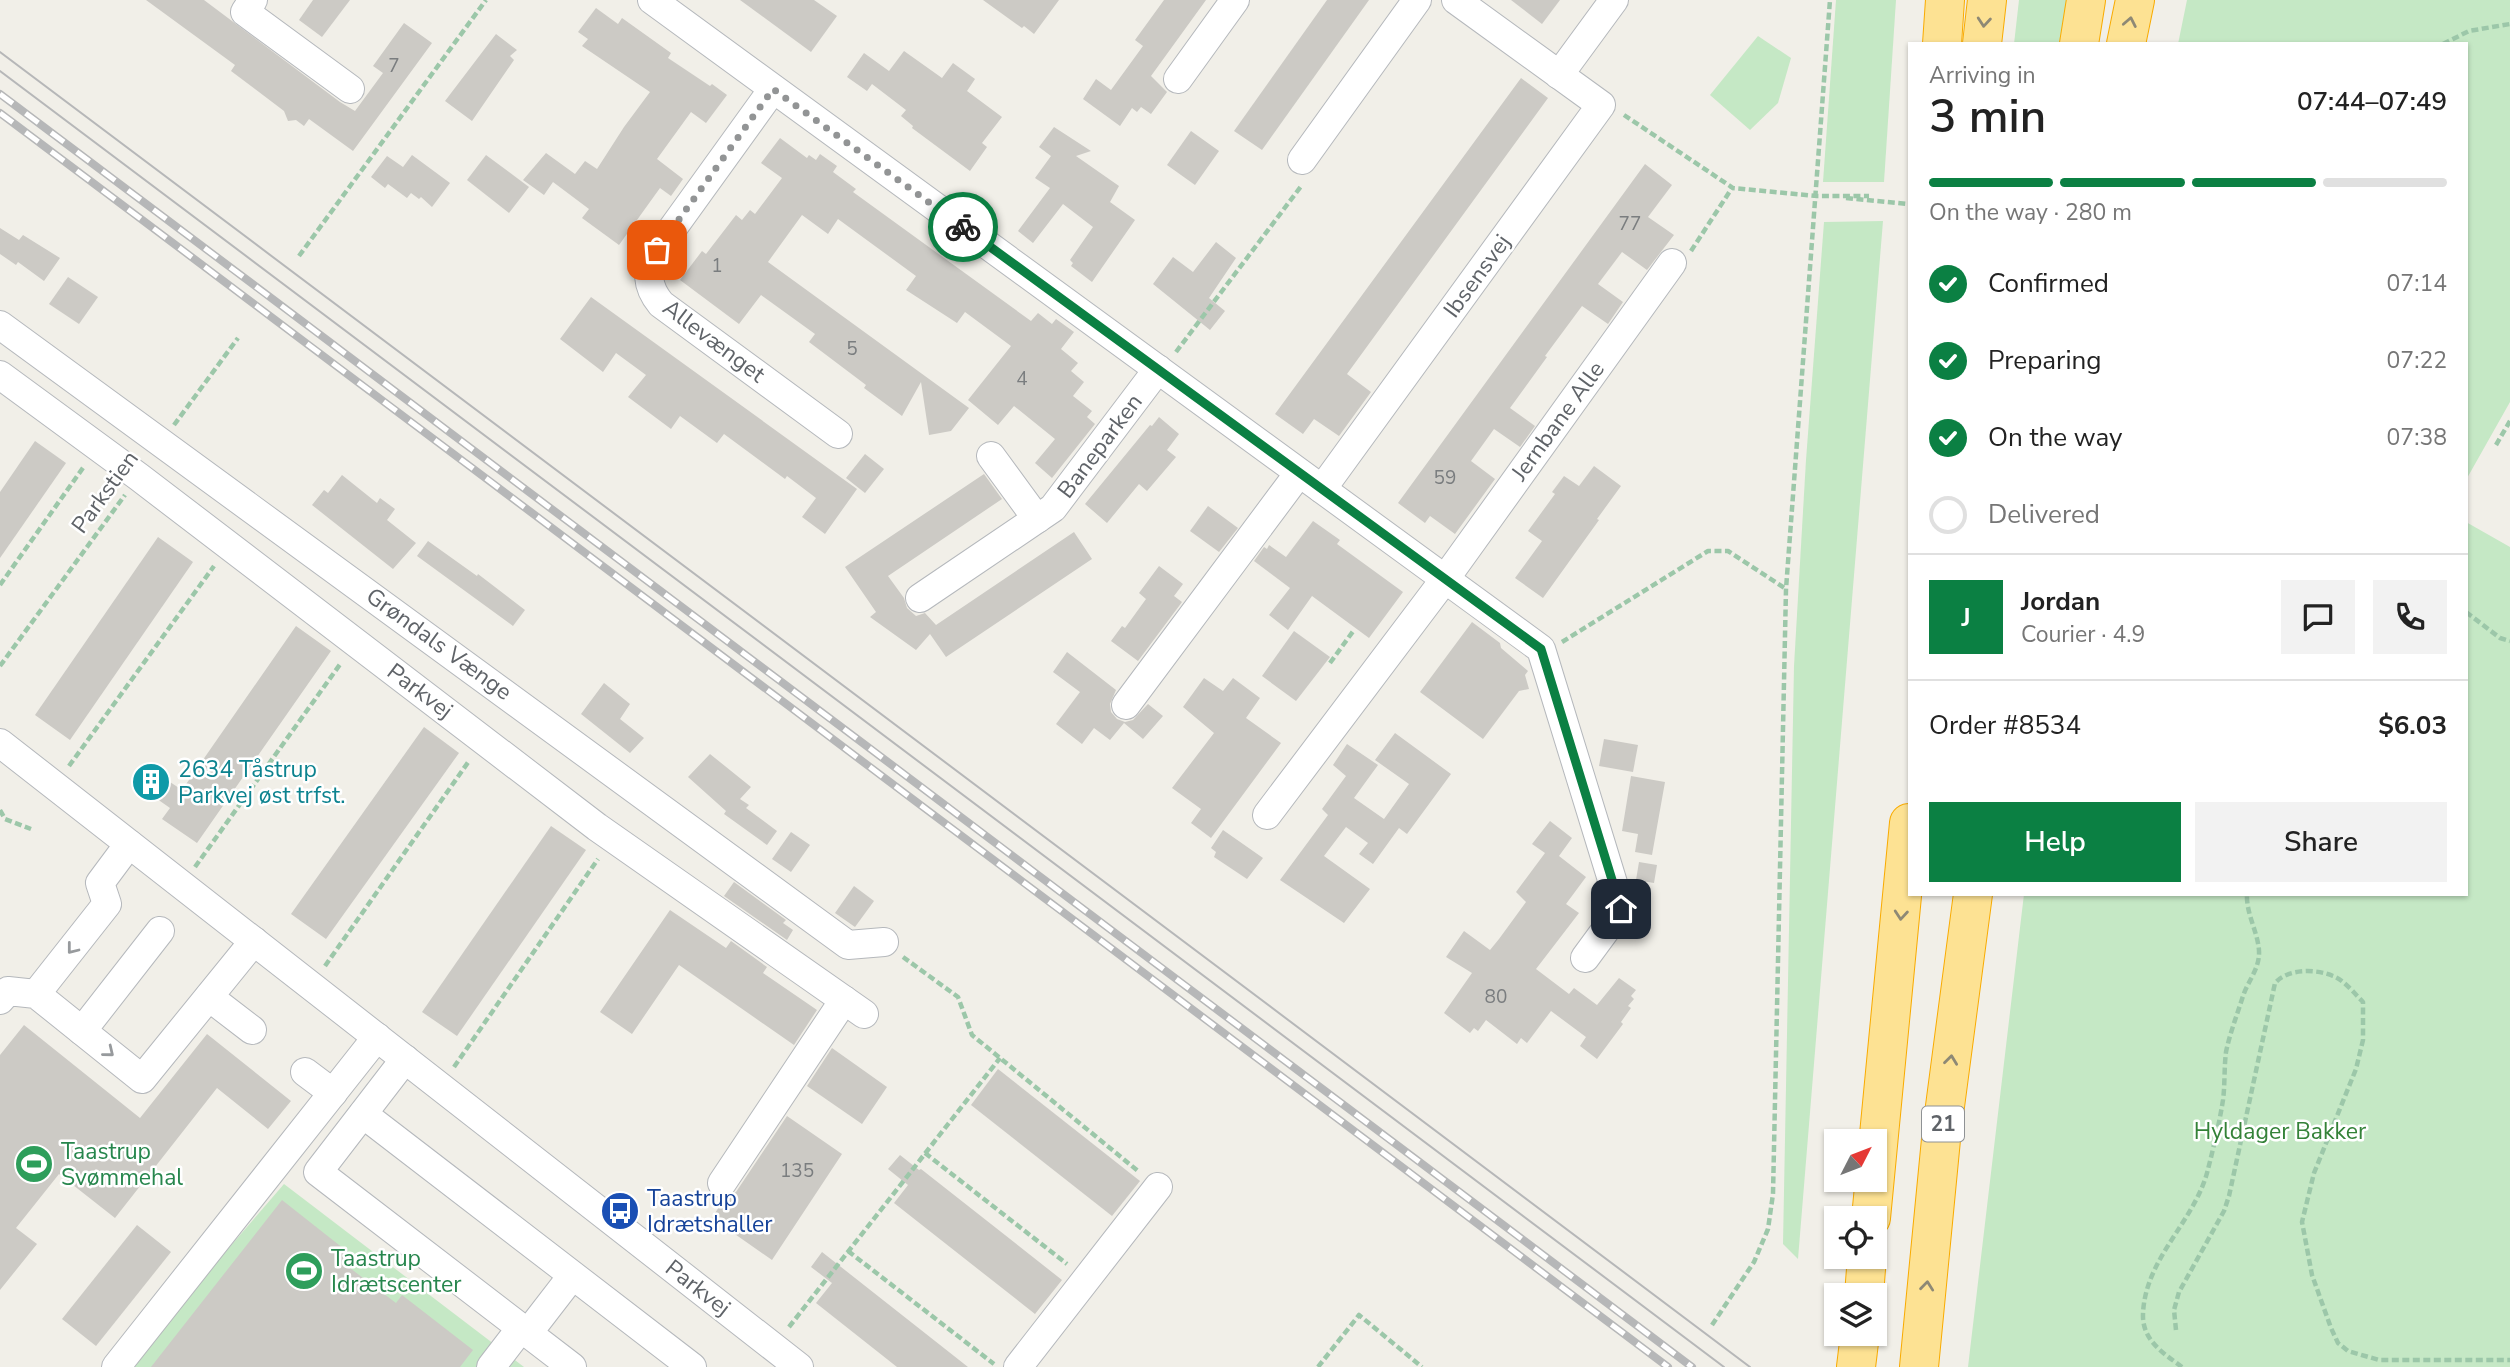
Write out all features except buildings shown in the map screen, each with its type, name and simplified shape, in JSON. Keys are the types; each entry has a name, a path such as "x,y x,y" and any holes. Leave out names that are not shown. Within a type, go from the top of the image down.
{"highway":[{"path":"1942,42 1945,0"},
{"path":"1982,42 1987,0"},
{"path":"2080,42 2086,0"},
{"path":"2126,42 2135,0"},
{"path":"1872,1206 1908,833"},
{"name":"21","path":"1919,1367 1942,1129 1973,896"},
{"path":"1857,1367 1859,1346"}],"street":[{"path":"652,0 1536,645 1544,654 1621,909 1585,958"},
{"path":"1178,79 1235,0"},
{"path":"1308,151 1417,0"},
{"path":"1456,0 1601,105"},
{"path":"1559,75 1614,0"},
{"path":"248,2 244,12 350,89"},
{"name":"Allevænget","path":"773,89 657,250 650,262 649,286 661,304 838,434"},
{"name":"Ibsensvej","path":"1322,489 1601,105"},
{"name":"Jernbane Alle","path":"1267,815 1445,579 1672,263"},
{"name":"Grøndals Vænge","path":"0,324 848,945 884,943"},
{"name":"Baneparken","path":"920,598 1053,508 1160,371"},
{"name":"Parkvej","path":"0,375 613,838 854,1007 722,1182"},
{"name":"Baneparken","path":"991,456 1037,519"},
{"path":"1126,705 1299,473"},
{"name":"Parkvej","path":"0,743 799,1367"},
{"path":"36,994 107,904 100,883 129,845"},
{"path":"82,1031 160,931"},
{"path":"0,1000 8,991 36,994 142,1079 254,941"},
{"path":"209,997 252,1030"},
{"path":"116,1367 377,1037"},
{"path":"405,1059 318,1172 572,1367"},
{"path":"305,1072 333,1093"},
{"path":"363,1114 692,1367"},
{"path":"1018,1367 1158,1187"},
{"path":"491,1367 572,1276"}],"path":[{"path":"299,256 486,0"},
{"path":"1712,1325 1754,1262 1768,1229 1773,1194 1786,589 1830,0"},
{"path":"2447,42 2469,32 2510,24"},
{"path":"1601,105 1618,111 1733,188 1908,204"},
{"path":"1160,371 1302,185 1308,151"},
{"path":"1672,263 1684,262 1733,188"},
{"path":"1816,196 1870,196"},
{"name":"Parkstien","path":"162,442 238,338"},
{"path":"2496,445 2510,421"},
{"path":"0,586 97,447"},
{"name":"Parkstien","path":"0,666 138,477"},
{"path":"55,786 229,546"},
{"path":"1544,654 1708,551 1728,551 1786,589"},
{"path":"2468,614 2500,638 2510,641"},
{"path":"1330,663 1353,630"},
{"path":"182,885 356,643"},
{"path":"311,986 483,740"},
{"path":"0,810 5,819 31,829"},
{"path":"441,1087 613,838"},
{"path":"2182,1367 2149,1338 2143,1314 2155,1268 2187,1216 2206,1175 2223,1099 2230,1034 2245,988 2257,968 2259,952 2246,905 2247,896"},
{"path":"884,943 958,997 972,1035 1158,1187"},
{"path":"2176,1330 2174,1310 2179,1293 2224,1211 2229,1196 2275,983 2289,973 2319,973 2335,976 2352,990 2362,1002 2363,1014 2363,1040 2356,1069 2314,1172 2302,1222 2312,1275 2331,1328 2339,1343 2348,1351 2379,1360 2510,1360"},
{"path":"773,1347 1000,1058"},
{"path":"925,1153 1087,1279"},
{"path":"848,1251 998,1367"},
{"path":"1318,1367 1360,1315 1422,1367"}],"green space":[{"path":"1836,0 1896,0 1884,182 1823,182"},
{"path":"2019,0 2067,0 2059,42 2014,42"},
{"path":"2187,0 2510,0 2510,402 2468,476 2468,42 2178,42"},
{"path":"1758,36 1791,58 1778,103 1750,130 1710,95"},
{"path":"1883,221 1798,1259 1783,1244 1794,666 1824,222"},
{"name":"Hyldager Bakker","path":"2468,523 2510,547 2510,1367 1968,1367 2024,896 2468,896"},
{"name":"Taastrup Idrætscenter","path":"284,1184 524,1367 126,1367"}],"tram line":[{"path":"0,52 1750,1367"},
{"path":"0,71 1724,1367"}],"railway":[{"path":"0,94 1692,1367"},
{"path":"0,113 1668,1367"}],"way so far":[{"path":"657,250 773,89 963,227"}],"place":[{"name":"2634 Tåstrup Parkvej øst trfst.","path":"151,782"},
{"name":"Taastrup Svømmehal","path":"34,1164"},
{"name":"Taastrup Idrætshaller","path":"620,1211"},
{"name":"Taastrup Idrætscenter","path":"304,1271"}],"route":[{"path":"963,227 1541,649 1621,909"}]}
